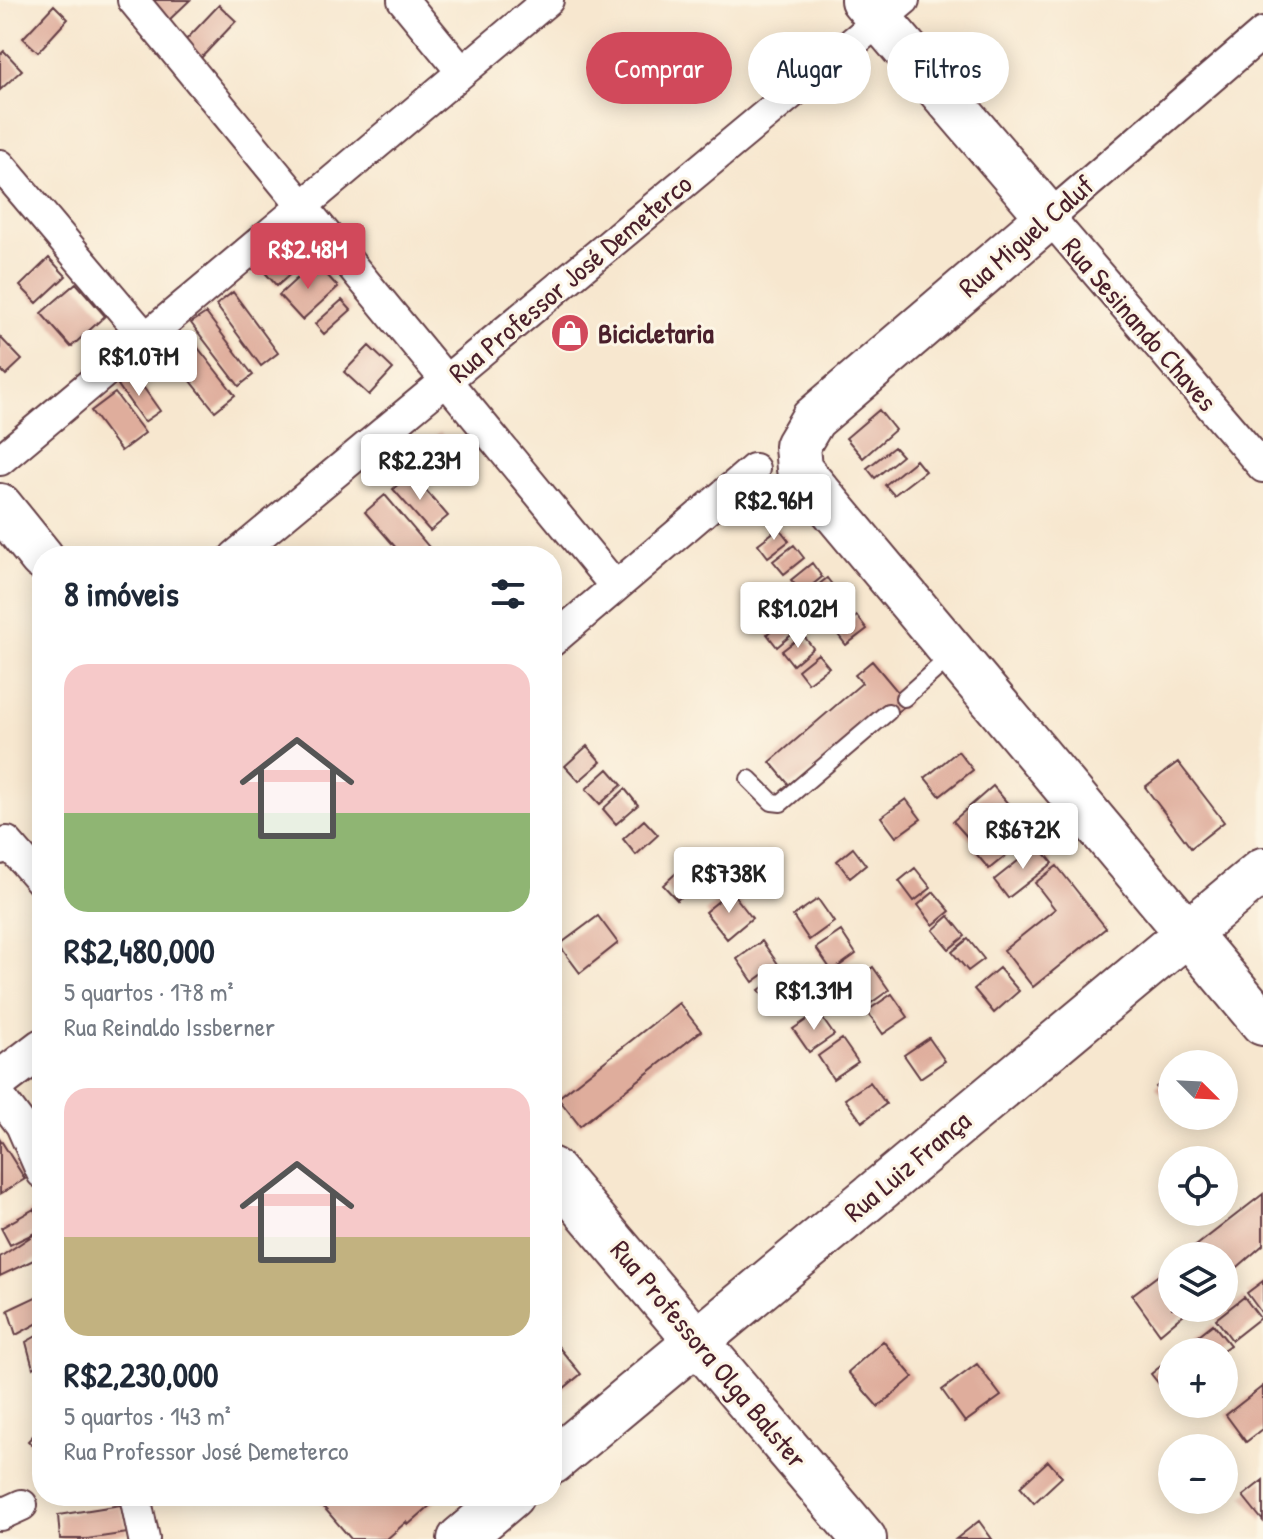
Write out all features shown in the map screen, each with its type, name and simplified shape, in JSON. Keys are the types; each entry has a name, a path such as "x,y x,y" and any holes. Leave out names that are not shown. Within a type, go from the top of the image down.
{"main road":[{"path":"882,7 1049,217"},
{"name":"Rua Miguel Caluf","path":"953,654 801,473 797,446 813,419 1049,217"},
{"path":"0,506 32,546"},
{"path":"953,654 1263,1023"},
{"name":"Rua Luiz França","path":"562,1454 1263,870"},
{"name":"Rua Professora Olga Balster","path":"562,1182 699,1340 863,1539"},
{"path":"460,1539 499,1506"}],"street":[{"path":"133,0 615,586"},
{"path":"403,0 462,72"},
{"path":"0,460 548,0"},
{"name":"Rua Professor José Demeterco","path":"247,546 446,381 882,7"},
{"name":"Rua Miguel Caluf","path":"1049,217 1263,33"},
{"path":"0,165 146,338"},
{"name":"Rua Sesinando Chaves","path":"1049,217 1263,467"},
{"path":"562,632 754,469"},
{"path":"0,849 7,842 32,871"},
{"path":"0,1080 32,1056"},
{"path":"0,1097 21,1125 32,1150"},
{"path":"137,1506 144,1539"}],"lane":[{"path":"904,698 953,654"},
{"path":"749,779 772,802 781,803 888,712"}],"building":[{"path":"154,0 190,0 168,21 151,3"},
{"path":"54,5 68,19 38,52 23,38"},
{"path":"219,5 236,21 199,60 182,44"},
{"path":"4,51 22,70 0,90 0,55"},
{"path":"297,234 314,253 277,286 260,267"},
{"path":"49,258 66,276 37,303 20,286"},
{"path":"315,262 338,287 302,320 279,295"},
{"path":"76,283 105,316 71,347 41,313"},
{"path":"233,292 278,353 261,366 216,305"},
{"path":"342,300 351,310 324,334 315,324"},
{"path":"206,313 253,375 239,386 191,323"},
{"path":"188,335 235,395 215,411 167,351"},
{"path":"0,337 22,360 6,375 0,369"},
{"path":"369,346 393,369 369,395 344,372"},
{"path":"134,374 160,411 144,422 118,385"},
{"path":"115,393 145,433 121,451 91,411"},
{"path":"879,410 895,430 863,458 846,438"},
{"path":"440,432 454,452 429,471 415,452"},
{"path":"894,447 902,456 875,478 867,468"},
{"path":"916,460 925,471 894,495 885,485"},
{"path":"411,473 448,516 430,531 393,489"},
{"path":"385,495 428,546 394,546 365,512"},
{"path":"779,528 789,541 768,557 758,544"},
{"path":"794,545 804,558 784,574 773,561"},
{"path":"812,563 822,577 802,593 791,580"},
{"path":"827,578 837,591 817,607 807,594"},
{"path":"840,596 850,609 830,625 819,612"},
{"path":"772,600 782,613 762,629 751,616"},
{"path":"857,616 867,629 846,645 836,632"},
{"path":"787,617 797,630 777,647 767,634"},
{"path":"803,635 813,648 793,665 782,651"},
{"path":"818,654 829,667 808,683 798,670"},
{"path":"872,661 908,704 790,786 770,762 862,683 855,675"},
{"path":"587,746 601,762 579,781 565,766"},
{"path":"958,751 973,770 940,796 925,778"},
{"path":"1178,762 1224,822 1191,848 1145,787"},
{"path":"608,769 622,785 600,804 586,789"},
{"path":"993,786 1009,805 970,840 953,821"},
{"path":"625,789 638,805 616,824 603,809"},
{"path":"906,799 921,819 896,837 881,817"},
{"path":"1016,814 1032,834 989,869 973,850"},
{"path":"644,820 658,835 636,855 623,839"},
{"path":"1038,845 1053,863 1008,898 994,880"},
{"path":"853,848 866,865 850,878 837,861"},
{"path":"685,865 699,881 677,900 663,885"},
{"path":"1057,866 1106,928 1033,987 1004,950 1055,909 1035,883"},
{"path":"915,868 931,888 914,901 899,881"},
{"path":"731,891 752,918 727,939 705,912"},
{"path":"934,892 950,911 933,925 918,905"},
{"path":"818,899 834,922 809,940 793,916"},
{"path":"598,916 618,943 580,973 562,949 562,943"},
{"path":"949,916 965,936 949,949 933,930"},
{"path":"841,931 856,954 832,971 816,948"},
{"path":"968,939 984,959 968,971 952,952"},
{"path":"762,941 778,964 753,982 737,959"},
{"path":"873,967 889,990 864,1008 848,985"},
{"path":"999,968 1019,991 994,1013 974,989"},
{"path":"783,973 800,996 775,1013 759,990"},
{"path":"892,994 908,1017 883,1034 867,1011"},
{"path":"679,1003 701,1031 580,1126 562,1103 562,1095"},
{"path":"818,1012 834,1035 809,1052 793,1029"},
{"path":"929,1038 945,1061 920,1078 904,1055"},
{"path":"842,1039 858,1062 833,1079 818,1056"},
{"path":"870,1082 886,1104 862,1122 845,1099"},
{"path":"0,1139 25,1179 0,1194"},
{"path":"1263,1194 1263,1245 1238,1267 1238,1242 1201,1242 1222,1226 1238,1226 1238,1213"},
{"path":"32,1210 32,1234 10,1245 1,1228"},
{"path":"32,1236 32,1261 0,1276 0,1257"},
{"path":"1158,1276 1158,1322 1174,1322 1160,1334 1132,1295"},
{"path":"1263,1281 1263,1315 1247,1293"},
{"path":"1244,1297 1260,1318 1230,1338 1218,1322 1238,1322 1238,1302"},
{"path":"32,1299 32,1326 16,1335 8,1310"},
{"path":"1213,1324 1224,1338 1195,1338"},
{"path":"32,1339 32,1364 26,1342"},
{"path":"883,1341 913,1377 878,1407 848,1372"},
{"path":"562,1351 581,1374 562,1390"},
{"path":"977,1364 1001,1396 965,1422 942,1390"},
{"path":"1158,1368 1158,1383 1151,1374"},
{"path":"1263,1386 1263,1429 1246,1442 1228,1418 1238,1418 1238,1406"},
{"path":"1048,1461 1062,1477 1034,1503 1020,1487"},
{"path":"1263,1480 1263,1521 1243,1496"},
{"path":"121,1506 128,1533 60,1539 58,1515"},
{"path":"323,1506 430,1506 387,1539 351,1539"},
{"path":"979,1521 992,1539 956,1539"}],"place":[{"name":"Bicicletaria","path":"570,333"}]}
